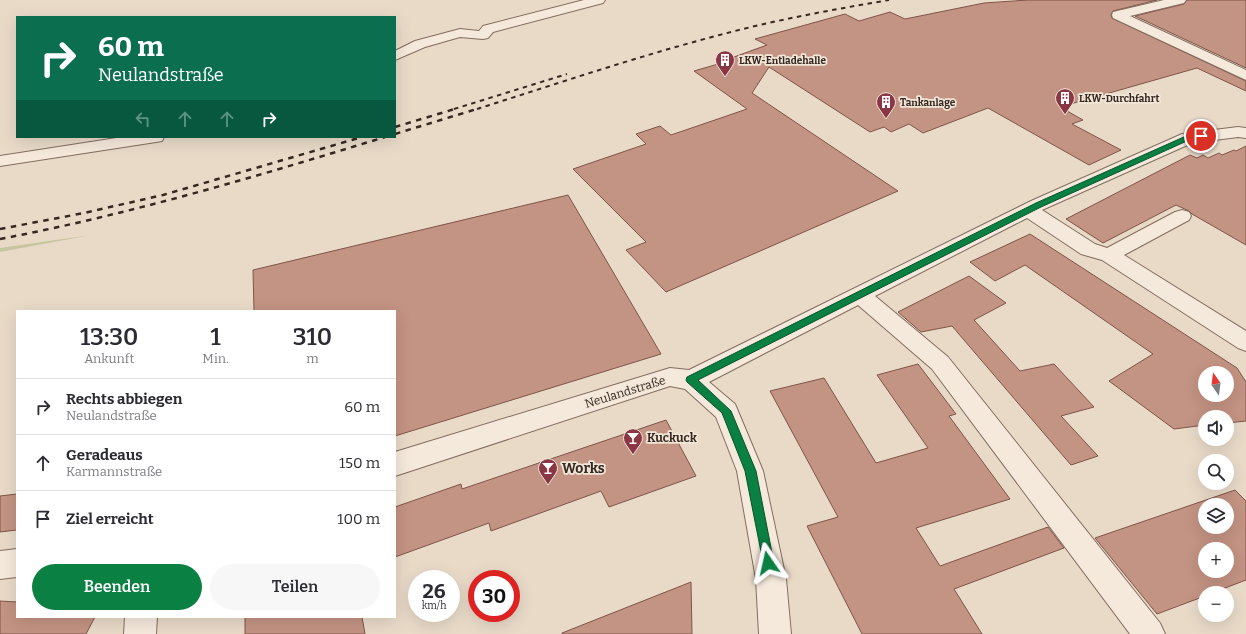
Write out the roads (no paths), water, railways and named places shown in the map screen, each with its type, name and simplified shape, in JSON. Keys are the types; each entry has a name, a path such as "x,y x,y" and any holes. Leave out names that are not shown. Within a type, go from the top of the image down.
{"street":[{"path":"396,56 420,44 460,33 483,35 488,29 599,0"},
{"path":"1180,0 1118,15 1246,76"},
{"path":"775,634 771,579 750,471 726,411 690,380 1033,207 1188,138 1238,132 1246,133"},
{"path":"0,161 150,138"},
{"path":"1033,207 1088,249 1109,255 1246,342"},
{"path":"1109,255 1182,216"},
{"path":"860,295 940,363 1149,634"},
{"name":"Neulandstraße","path":"396,464 670,377 690,380"},
{"path":"0,565 16,563"},
{"path":"140,634 141,618"}],"railway":[{"path":"477,109 605,68 754,26 889,0"},
{"path":"454,109 567,74"},
{"path":"396,127 458,108"},
{"path":"396,134 480,108"},
{"path":"0,229 84,213 163,195 359,138"},
{"path":"0,239 146,206 242,180 382,138"}],"place":[{"name":"LKW-Entladehalle","path":"725,77"},
{"name":"LKW-Durchfahrt","path":"1065,115"},
{"name":"Tankanlage","path":"886,119"},
{"name":"Kuckuck","path":"633,455"},
{"name":"Works","path":"548,485"}]}
